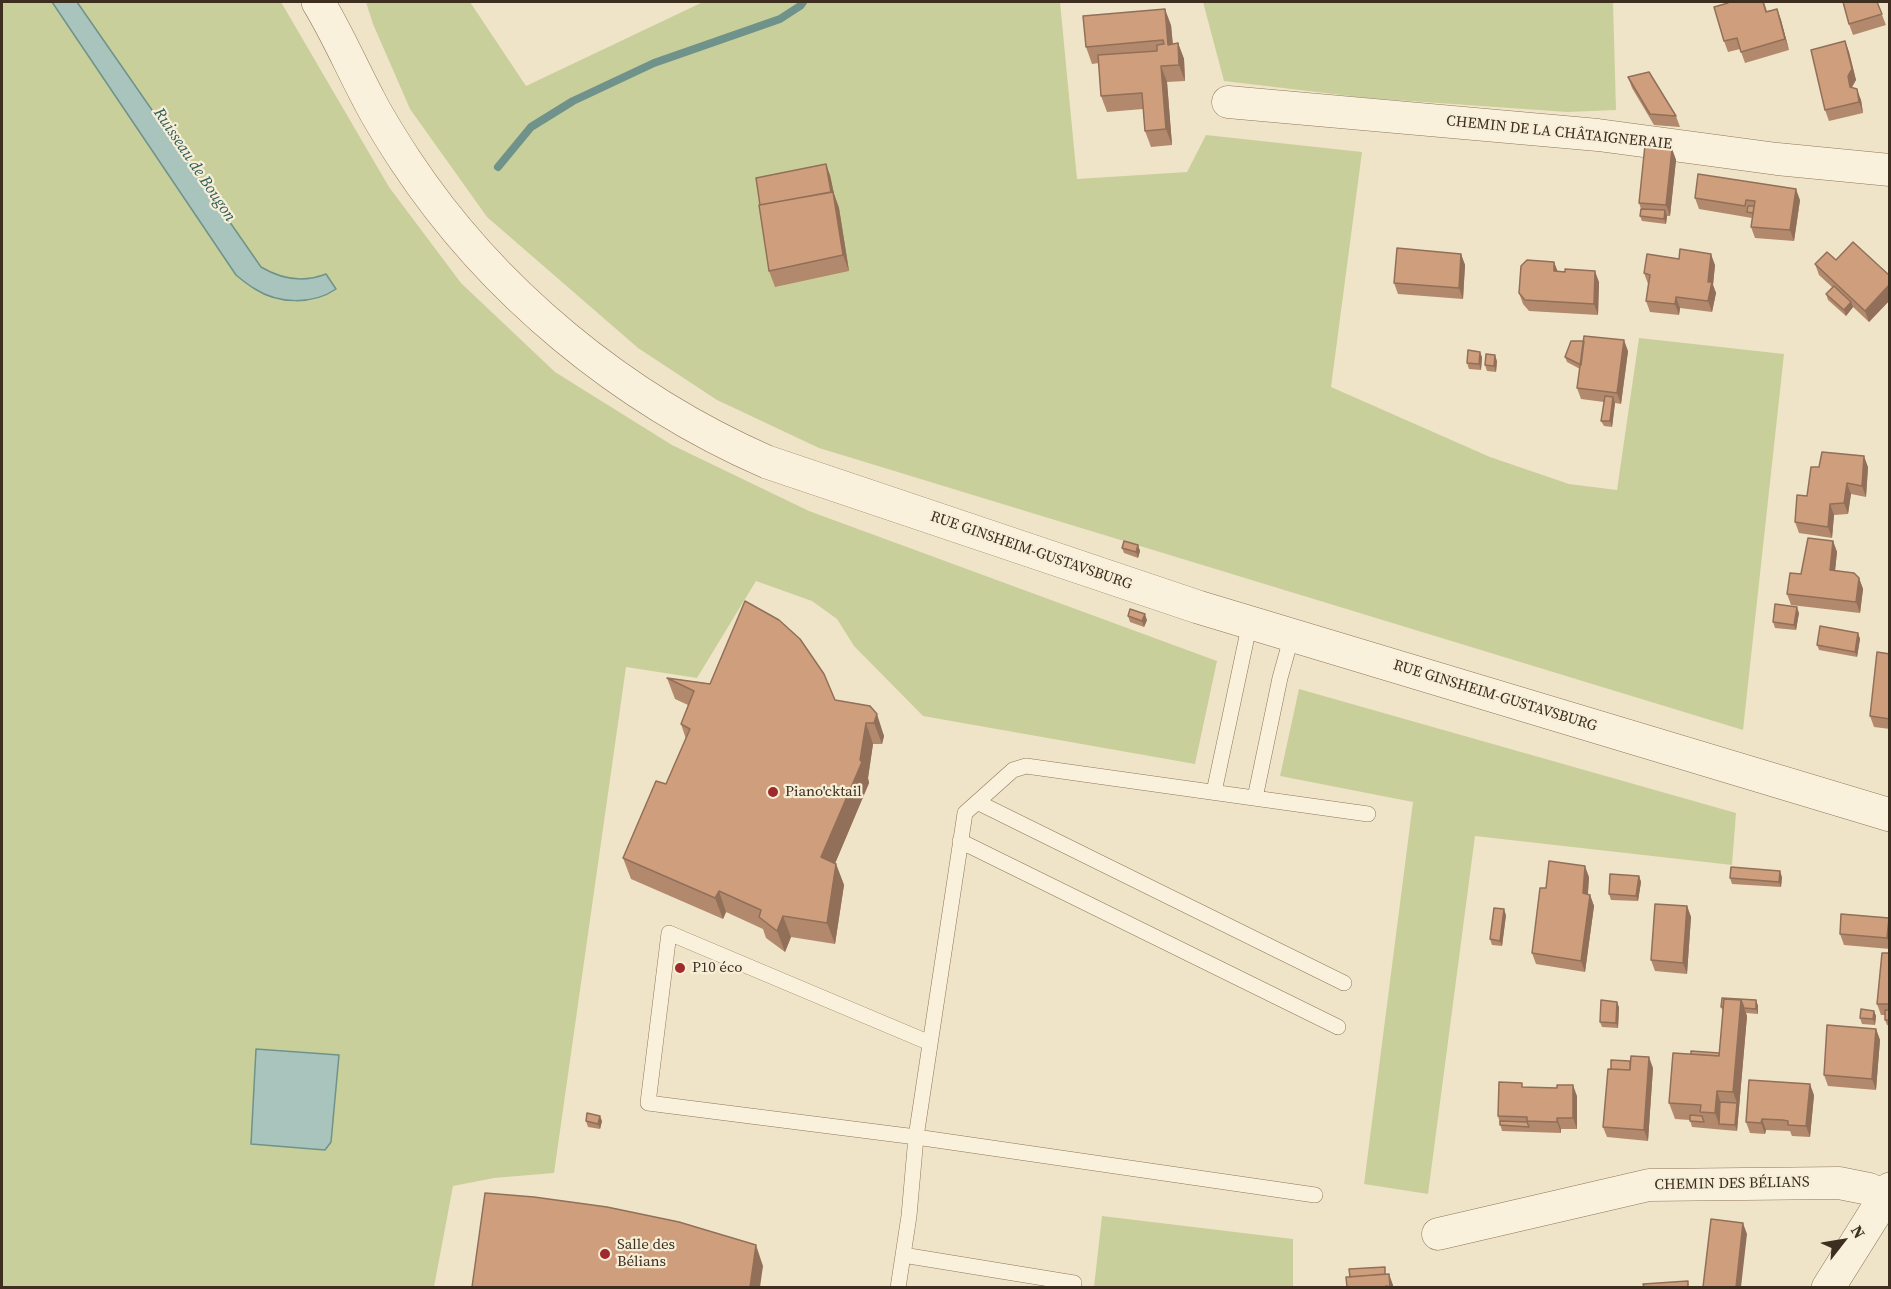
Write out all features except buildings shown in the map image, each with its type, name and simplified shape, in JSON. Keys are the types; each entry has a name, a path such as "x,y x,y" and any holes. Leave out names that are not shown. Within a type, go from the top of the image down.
{"street":[{"name":"RUE GINSHEIM-GUSTAVSBURG","path":"318,2 338,35 368,99 392,140 464,237 494,272 575,345 671,414 767,462 1198,607 1890,815"},
{"name":"RUE GINSHEIM-GUSTAVSBURG","path":"330,2 338,35"},
{"name":"CHEMIN DE LA CHÂTAIGNERAIE","path":"1228,102 1598,135 1777,159 1890,170"},
{"name":"CHEMIN DES BÉLIANS","path":"1438,1234 1649,1185 1839,1183 1887,1192"},
{"path":"1828,1287 1887,1192"}],"lane":[{"path":"1214,792 1250,622"},
{"path":"1255,798 1280,678 1292,634"},
{"path":"898,1287 909,1216 916,1137 965,813 1012,770 1026,766 1368,814"},
{"path":"976,802 1344,983"},
{"path":"960,841 1338,1027"},
{"path":"930,1043 669,933 648,1103 916,1137 1315,1195"},
{"path":"903,1255 1074,1283 1073,1287"}],"green space":[{"path":"2,2 281,2 389,187 461,283 555,372 672,445 809,511 1217,661 1195,764 923,716 854,646 837,619 812,601 756,581 697,678 626,667 554,1173 494,1178 453,1186 434,1287 2,1287"},
{"path":"366,2 470,2 526,86 703,2 1060,2 1077,179 1187,172 1206,135 1362,152 1331,387 1490,457 1569,484 1617,490 1639,338 1784,354 1743,730 819,448 717,400 638,348 487,217 410,109 373,24"},
{"path":"1203,2 1613,2 1616,110 1567,112 1367,98 1224,81"},
{"path":"1299,689 1736,813 1732,865 1475,836 1428,1194 1364,1184 1413,802 1280,776"},
{"path":"1102,1216 1293,1239 1293,1287 1094,1287"}],"water":[{"path":"52,2 77,2 261,267 284,277 301,279 326,274 336,289 317,298 285,300 264,294 236,275"},
{"path":"256,1049 339,1055 331,1142 325,1150 251,1144"}],"waterway":[{"name":"Ruisseau de Bougon","path":"498,167 531,127 573,101 654,63 780,19 803,2"}],"place":[{"name":"Piano'cktail","path":"773,792"},
{"name":"P10 éco","path":"680,968"},
{"name":"Salle des Bélians","path":"605,1254"}]}
